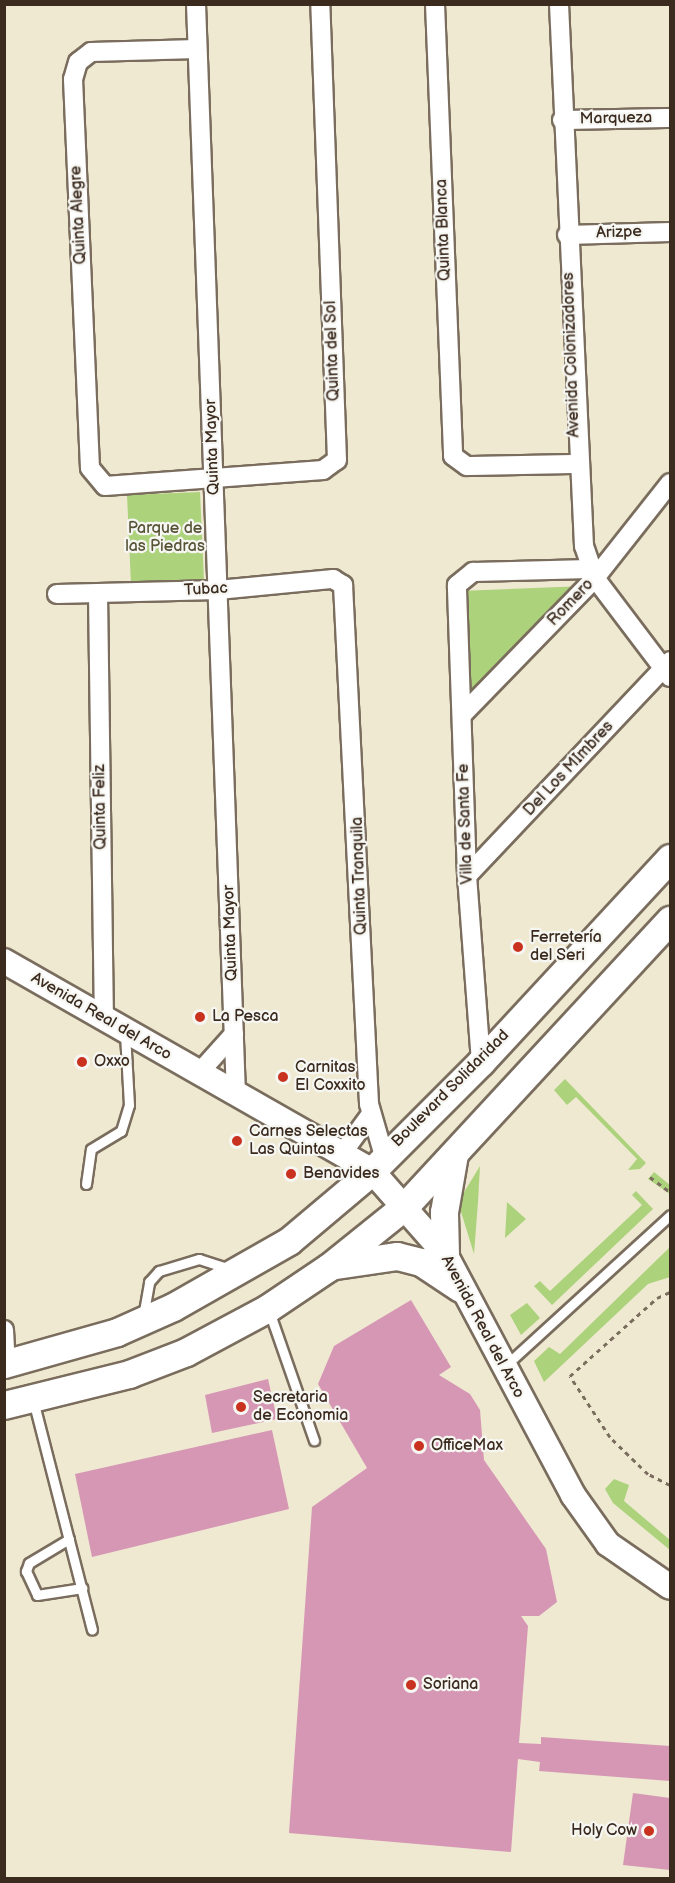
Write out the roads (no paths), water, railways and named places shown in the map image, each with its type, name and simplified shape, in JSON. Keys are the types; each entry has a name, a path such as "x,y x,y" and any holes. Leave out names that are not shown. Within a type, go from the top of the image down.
{"main road":[{"name":"Boulevard Solidaridad","path":"5,1364 142,1321 237,1272 289,1241 378,1163 481,1062 670,858"},
{"path":"4,1405 129,1374 268,1308 328,1267 405,1206 670,920"},
{"path":"445,1254 444,1212 454,1153"},
{"path":"328,1267 397,1256 421,1262 460,1288"}],"street":[{"name":"Quinta Mayor","path":"196,4 237,1096"},
{"name":"Quinta del Sol","path":"105,486 214,480 323,470 337,460 320,4"},
{"name":"Quinta Blanca","path":"435,4 453,456 467,466 576,464"},
{"name":"Avenida Colonizadores","path":"559,4 576,464 593,574 668,669"},
{"name":"Quinta Alegre","path":"105,486 90,468 73,79 78,62 91,52 197,49"},
{"name":"Marqueza","path":"562,120 670,118"},
{"name":"Arizpe","path":"567,235 670,231"},
{"name":"Romero","path":"462,714 593,574 670,483"},
{"name":"Villa de Santa Fe","path":"481,1062 467,876 457,585 473,572 593,574"},
{"name":"Tubac","path":"57,594 218,590 333,579 348,594"},
{"name":"Quinta Feliz","path":"98,594 104,1019"},
{"name":"Quinta Tranquila","path":"348,594 371,1114 378,1163"},
{"name":"Del Los MImbres","path":"467,876 668,669"},
{"name":"Avenida Real del Arco","path":"4,961 341,1155 378,1163 405,1206 445,1254 460,1288 569,1490 608,1544 670,1587"},
{"path":"198,1074 234,1034"},
{"path":"341,1155 371,1114"},
{"path":"4,1330 5,1364"}],"lane":[{"path":"86,1184 91,1149 121,1131 129,1105 125,1031"},
{"path":"504,1367 670,1215"},
{"path":"142,1321 149,1282 159,1271 199,1259 237,1272"},
{"path":"268,1308 314,1440"},
{"path":"33,1398 93,1630"},
{"path":"69,1539 29,1563 26,1571 37,1595 82,1588"}],"place":[{"name":"Ferretería del Seri","path":"518,947"},
{"name":"La Pesca","path":"200,1017"},
{"name":"Oxxo","path":"82,1062"},
{"name":"Carnitas El Coxxito","path":"283,1077"},
{"name":"Carnes Selectas Las Quintas","path":"237,1141"},
{"name":"Benavides","path":"291,1174"},
{"name":"Secretaria de Economia","path":"241,1407"},
{"name":"OfficeMax","path":"419,1446"},
{"name":"Soriana","path":"411,1685"},
{"name":"Holy Cow","path":"649,1831"}],"park label":[{"name":"Parque de las Piedras","path":"165,538"}]}
